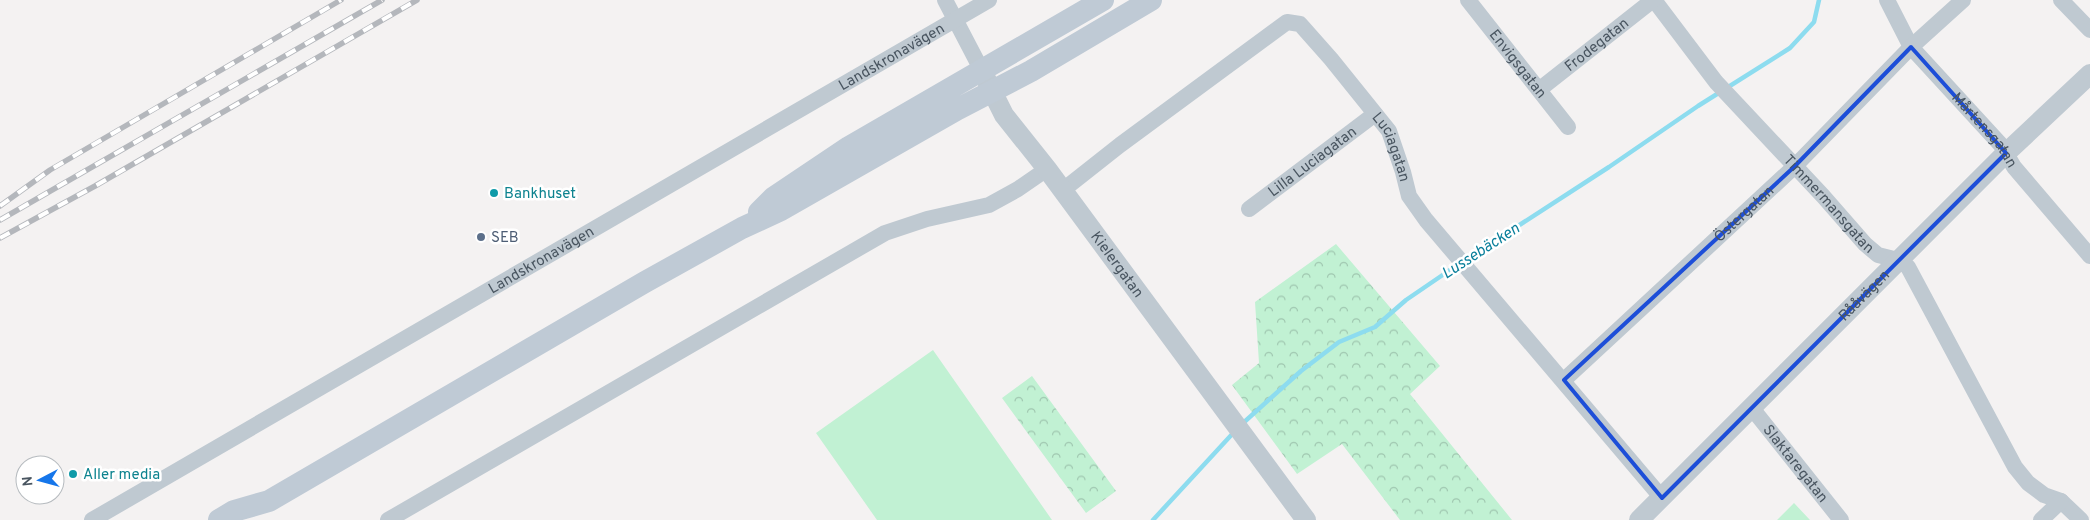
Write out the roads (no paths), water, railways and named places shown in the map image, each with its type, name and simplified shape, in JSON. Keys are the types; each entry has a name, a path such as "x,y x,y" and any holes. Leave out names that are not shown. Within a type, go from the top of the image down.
{"main road":[{"path":"742,228 773,198 849,147 1103,0"},
{"path":"219,520 234,511 270,500 645,282 742,228 781,210 1151,0"},
{"path":"251,520 270,500"}],"street":[{"name":"Kielergatan","path":"945,0 1004,115 1047,168 1306,520"},
{"name":"Landskronavägen","path":"92,520 989,0"},
{"name":"Envigsgatan","path":"1468,0 1540,89 1568,127"},
{"name":"Frodegatan","path":"1540,89 1654,0"},
{"name":"Timmermansgatan","path":"1654,0 1716,82 1865,244 1878,255 1898,260"},
{"name":"Mårtensgatan","path":"1887,0 1911,47 2001,145 2014,167 2090,256"},
{"name":"Östergatan","path":"1564,380 1794,167 1911,47 1963,0"},
{"path":"2061,0 2090,30"},
{"name":"Luciagatan","path":"1063,190 1120,145 1287,22 1300,24 1389,131 1409,196 1426,220 1564,380 1662,498"},
{"name":"Rååvägen","path":"1639,520 2006,153 2090,74"},
{"name":"Lilla Luciagatan","path":"1249,209 1375,114"},
{"path":"388,520 885,233 927,219 989,205 1018,189 1047,168"},
{"path":"1898,260 1908,267 2016,467 2028,483 2044,495 2061,501 2081,520"},
{"name":"Slaktaregatan","path":"1751,407 1841,520"},
{"path":"2041,520 2061,501"}],"waterway":[{"name":"Lussebäcken","path":"1242,424 1301,371 1339,342 1375,327 1406,300 1447,272 1609,167 1698,106 1790,48 1814,22 1819,0"},
{"name":"Lussebäcken","path":"1153,520 1235,431"}],"railway":[{"path":"0,206 50,170 341,0"},
{"path":"0,220 382,0"},
{"path":"0,238 95,186 417,0"}],"place":[{"name":"Bankhuset","path":"494,193"},
{"name":"SEB","path":"481,237"},
{"name":"Aller media","path":"73,474"}]}
